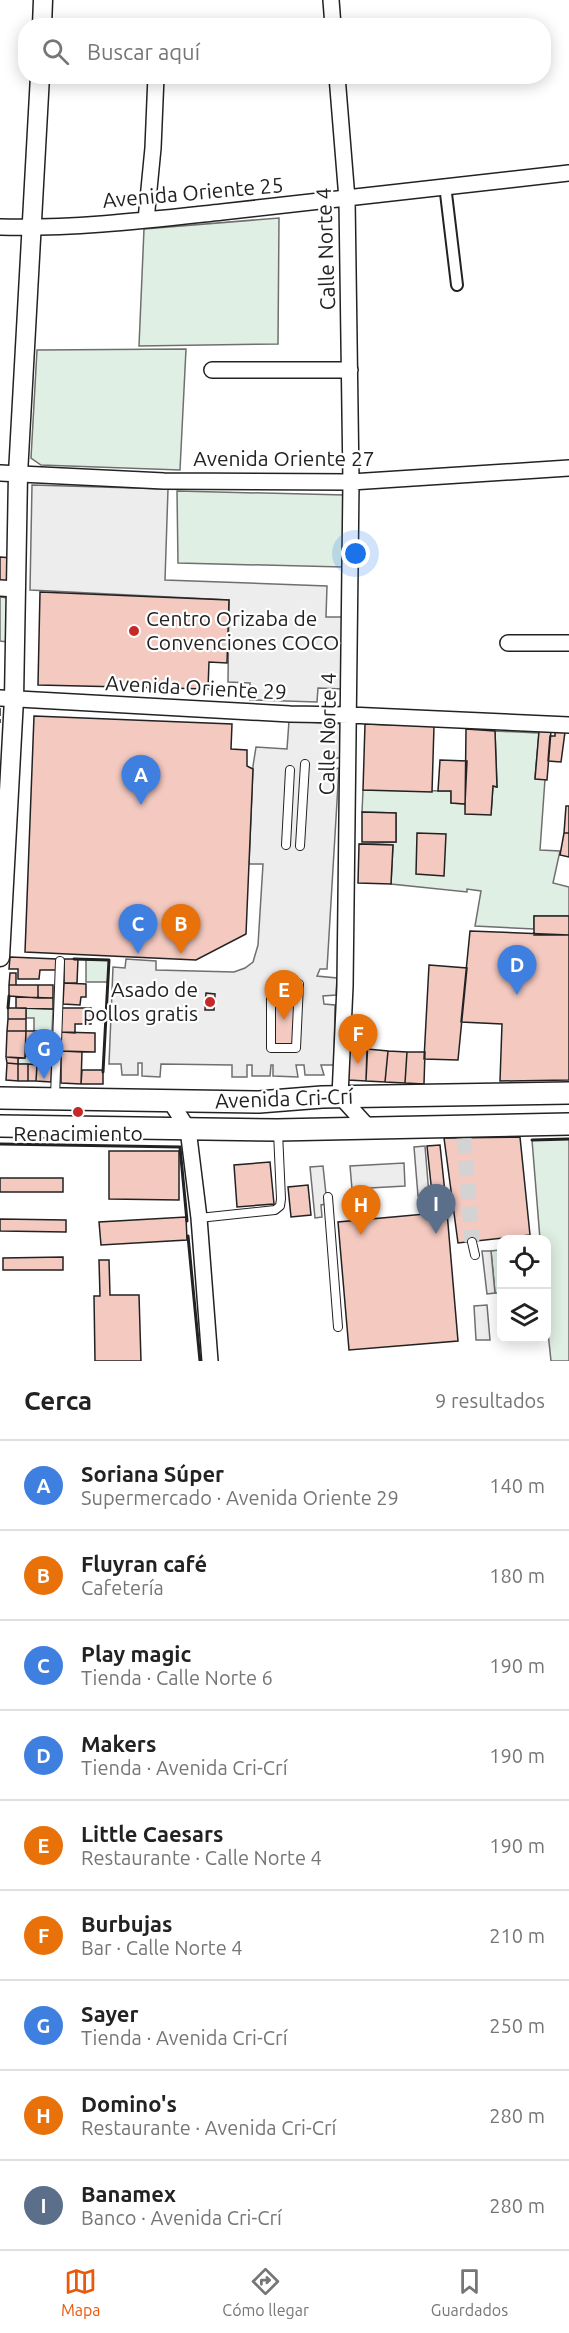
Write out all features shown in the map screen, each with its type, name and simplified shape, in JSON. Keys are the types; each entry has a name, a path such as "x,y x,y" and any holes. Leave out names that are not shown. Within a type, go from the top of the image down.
{"main road":[{"name":"Avenida Cri-Crí","path":"0,1098 259,1102 340,1096 569,1093"},
{"name":"Avenida Cri-Crí","path":"0,1126 188,1130 369,1128 463,1132 569,1124"}],"street":[{"path":"42,18 43,0"},
{"path":"331,0 332,18"},
{"path":"0,957 8,588 18,474 40,84"},
{"path":"146,220 153,148 156,84"},
{"name":"Calle Norte 4","path":"338,84 347,199 351,482 345,986 340,1096"},
{"name":"Avenida Oriente 25","path":"0,227 32,228 146,220 569,173"},
{"path":"445,185 457,285"},
{"path":"212,370 350,370"},
{"name":"Avenida Oriente 27","path":"0,473 164,481 351,482 569,468"},
{"path":"508,643 569,643"},
{"name":"Avenida Oriente 29","path":"7,698 308,715 349,714 569,725"},
{"path":"340,1096 369,1128"},
{"path":"170,1101 188,1130 199,1218 210,1361"}],"lane":[{"path":"300,846 305,764"},
{"path":"286,845 290,770"},
{"path":"55,1098 60,961"},
{"path":"271,984 271,1047 296,1048 300,984"},
{"path":"199,1218 274,1210 280,1206 278,1130"},
{"path":"328,1197 338,1328"},
{"path":"472,1242 475,1255"}],"green space":[{"path":"279,218 278,344 139,346 144,229"},
{"path":"186,349 180,470 41,465 31,458 37,350"},
{"path":"177,491 345,495 343,567 178,563"},
{"path":"0,597 9,598 7,642 0,641"},
{"path":"495,731 539,733 535,778 545,779 540,850 560,851 553,883 569,887 569,916 534,916 534,929 475,926 481,891 467,889 467,892 391,884 393,845 359,844 396,842 396,813 362,812 363,790 451,791 451,803 465,804 466,814 491,814 493,786 497,787"},
{"path":"86,959 109,960 108,982 86,982"},
{"path":"26,1008 53,1009 52,1032 34,1032 34,1018 26,1018"},
{"path":"25,1056 49,1057 48,1065 18,1064 18,1058 25,1058"},
{"path":"569,1139 569,1361 551,1361 549,1343 551,1343 551,1235 540,1235 532,1140"},
{"path":"497,1250 497,1293 495,1293 491,1251"}],"shaded area":[{"path":"32,485 168,489 165,580 327,586 326,617 344,617 344,689 318,688 317,702 250,700 250,683 228,682 229,600 30,590"},
{"path":"289,721 343,724 345,758 331,758 331,770 339,768 327,969 320,969 317,976 337,978 336,995 323,996 324,1004 335,1005 334,1065 321,1065 324,1075 305,1075 304,1065 296,1065 298,1077 273,1076 273,1065 271,1065 270,1076 252,1076 252,1065 247,1065 247,1077 232,1077 232,1065 161,1064 160,1077 142,1076 142,1063 138,1063 138,1075 122,1075 121,1064 109,1064 113,967 125,968 126,959 156,961 156,970 234,972 253,962 258,945 263,864 249,864 253,766 256,747 287,749"},
{"path":"425,1146 429,1195 418,1196 414,1147"},
{"path":"404,1163 405,1186 352,1189 350,1166"},
{"path":"323,1166 327,1204 321,1205 322,1217 315,1218 310,1167"},
{"path":"482,1251 491,1251 495,1293 487,1294"},
{"path":"487,1305 490,1340 476,1340 474,1306"}],"building":[{"path":"0,557 12,558 11,582 0,581"},
{"name":"Centro Orizaba de Convenciones COCO","path":"40,592 229,600 227,663 209,662 208,689 38,685"},
{"path":"34,716 232,724 231,749 247,750 247,766 253,769 246,934 196,960 25,952"},
{"path":"365,724 434,726 432,792 363,790"},
{"path":"466,729 495,731 497,787 493,786 491,815 465,814"},
{"path":"539,731 551,731 547,780 535,779"},
{"path":"555,732 565,732 561,762 548,761 550,736 555,736"},
{"path":"440,760 467,761 465,804 451,803 451,791 438,791"},
{"path":"566,806 569,806 569,833 564,833"},
{"path":"362,812 396,813 396,842 362,842"},
{"path":"417,833 446,834 444,876 416,874"},
{"path":"564,833 569,833 569,857 560,855"},
{"path":"359,844 393,845 391,884 358,883"},
{"path":"534,916 569,916 569,935 534,935"},
{"path":"470,931 569,935 569,1080 500,1081 502,1024 461,1022"},
{"path":"10,957 57,959 56,970 40,970 39,979 18,979 18,969 9,969"},
{"path":"64,959 78,959 77,983 64,983"},
{"path":"429,965 467,968 458,1060 424,1059"},
{"path":"10,973 16,973 16,985 9,985"},
{"path":"64,983 86,984 86,997 81,997 80,1005 63,1004"},
{"path":"9,985 38,985 38,998 9,996"},
{"path":"38,985 53,985 53,998 38,998"},
{"path":"271,991 299,993 296,1048 271,1048"},
{"name":"Asado de pollos gratis","path":"206,993 215,994 214,1010 205,1010"},
{"path":"16,997 53,998 53,1009 16,1008"},
{"path":"8,1008 26,1008 26,1019 8,1019"},
{"path":"62,1008 91,1008 91,1024 75,1024 75,1033 61,1032"},
{"path":"8,1019 26,1019 26,1031 7,1031"},
{"path":"7,1031 26,1031 25,1058 6,1057"},
{"path":"26,1031 38,1031 38,1056 25,1056"},
{"path":"61,1032 95,1033 95,1052 61,1051"},
{"path":"350,1036 368,1039 366,1081 348,1080"},
{"path":"367,1049 388,1051 385,1082 366,1081"},
{"path":"61,1051 82,1052 81,1084 61,1083"},
{"path":"388,1051 407,1052 405,1083 385,1082"},
{"path":"407,1052 425,1052 424,1084 405,1083"},
{"path":"6,1057 18,1058 18,1064 7,1063"},
{"path":"49,1057 52,1057 51,1082 36,1081 37,1065 48,1065"},
{"path":"7,1063 18,1064 18,1081 6,1080"},
{"path":"18,1064 28,1064 28,1081 18,1081"},
{"path":"28,1064 37,1065 36,1081 28,1081"},
{"path":"82,1070 103,1070 103,1084 81,1084"},
{"path":"520,1137 530,1235 497,1235 497,1239 458,1243 444,1138"},
{"path":"440,1145 447,1212 434,1213 427,1146"},
{"path":"109,1151 179,1151 179,1200 109,1199"},
{"path":"270,1162 274,1204 237,1207 234,1165"},
{"path":"0,1178 63,1178 63,1192 0,1192"},
{"path":"308,1185 311,1215 291,1217 288,1187"},
{"path":"447,1212 458,1341 349,1350 338,1222"},
{"path":"186,1217 187,1240 101,1245 99,1222"},
{"path":"0,1219 66,1220 66,1232 0,1231"},
{"path":"63,1257 63,1270 3,1270 3,1258"},
{"path":"99,1260 109,1260 110,1295 139,1295 141,1361 95,1361 94,1296 100,1296"}],"tunnel":[{"path":"464,1138 472,1242"}],"fence":[{"path":"0,708 0,723"}],"wall":[{"path":"74,959 109,960 103,1072"},
{"path":"8,1008 9,996"},
{"path":"532,1140 569,1139"},
{"path":"0,1144 180,1147 187,1221"},
{"path":"188,1236 200,1361"}],"place":[{"name":"Centro Orizaba de Convenciones COCO","path":"134,631"},
{"name":"Soriana Súper","path":"141,805"},
{"name":"Play magic","path":"138,954"},
{"name":"Fluyran café","path":"181,954"},
{"name":"Makers","path":"517,995"},
{"name":"Asado de pollos gratis","path":"210,1002"},
{"name":"Little Caesars","path":"284,1020"},
{"name":"Burbujas","path":"358,1064"},
{"name":"Sayer","path":"44,1079"},
{"name":"Renacimiento","path":"78,1112"},
{"name":"Banamex","path":"436,1234"},
{"name":"Domino's","path":"361,1235"}]}
